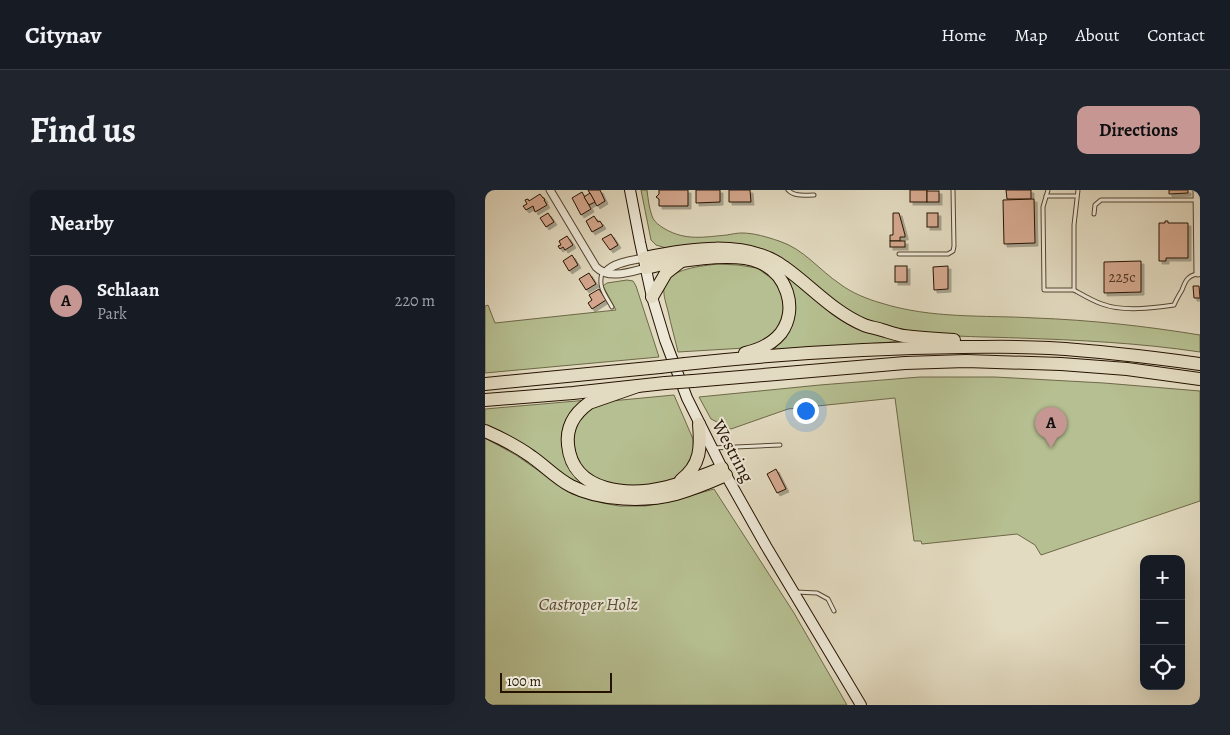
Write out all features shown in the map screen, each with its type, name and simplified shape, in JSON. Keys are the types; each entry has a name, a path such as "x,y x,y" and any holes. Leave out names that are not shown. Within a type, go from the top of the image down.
{"highway":[{"path":"645,263 664,254 711,249 728,248 751,252 779,263 839,311 864,325 903,336 1023,347"},
{"path":"645,263 741,258 759,262 771,269 779,277 789,302 787,320 782,332 763,348 730,355 714,361"},
{"path":"652,297 666,273 682,261"},
{"path":"485,384 714,361 901,348 1049,348 1159,358 1200,364"},
{"path":"485,400 905,363 966,361 1127,369 1200,379"},
{"path":"638,386 589,403 583,407 571,423 567,436 569,454 577,470 587,480 611,489 639,491 667,486 709,473 724,471"},
{"path":"678,483 688,475 698,460 699,424"},
{"path":"485,431 503,439 532,457 572,487 588,493 609,497 626,499 656,498 675,494 724,471"}],"main road":[{"name":"Westring","path":"631,190 652,297 665,340 687,398 724,471 793,592 861,705"}],"street":[{"path":"550,190 596,267 611,275 645,263"},
{"path":"1197,190 1199,274"}],"lane":[{"path":"788,190 797,195 813,195"},
{"path":"899,254 948,254 953,251 953,190"},
{"path":"1048,190 1043,207 1044,290 1074,290 1100,304 1113,308 1152,308 1174,305 1185,280 1191,275 1199,274"},
{"path":"1074,290 1073,225 1078,190"},
{"path":"1046,196 1076,196"},
{"path":"1094,214 1095,205 1101,200 1197,200"},
{"path":"604,272 601,286 612,307"},
{"path":"712,448 780,445"},
{"path":"793,592 817,593 828,599 834,611"}],"green space":[{"path":"641,190 647,190 650,210 654,220 661,227 673,233 688,237 711,237 747,233 779,241 804,254 849,290 881,303 919,312 938,314 1076,320 1200,335 1200,352 1109,342 942,335 886,326 849,311 775,255 765,250 755,247 666,248 656,245 651,240"},
{"path":"718,264 757,268 775,281 786,305 780,326 763,342 745,348 678,352 664,296 664,288 667,281 678,272 687,269"},
{"path":"772,264 807,290 905,341 771,351 779,344 793,321"},
{"path":"633,281 636,286 659,357 485,373 485,306 488,305 495,323 616,310 603,286 607,283"},
{"path":"920,377 995,377 1200,391 1200,501 1041,555 1035,545 1017,534 922,544 921,541 914,541 895,398 788,409 731,429 711,419 699,397"},
{"path":"674,395 693,439 694,451 688,469 676,479 653,485 624,486 600,482 579,465 572,446 575,429 582,416 598,404"},
{"path":"588,400 564,432 591,489 590,491 485,427 485,409"},
{"name":"Castroper Holz","path":"485,438 516,455 572,494 603,503 619,506 645,506 714,489 794,613 847,705 485,705"}],"building":[{"path":"588,190 600,190 605,201 597,206"},
{"path":"659,190 688,190 688,206 659,206 659,199 656,197 659,194"},
{"path":"696,190 720,190 720,202 696,203"},
{"path":"729,190 750,190 751,202 729,202"},
{"path":"910,190 927,190 927,202 910,202"},
{"path":"1006,190 1031,190 1031,199 1007,199"},
{"path":"1169,190 1188,190 1188,193 1169,194"},
{"path":"927,191 939,191 939,202 927,202"},
{"path":"582,192 591,209 581,215 572,198"},
{"path":"590,193 595,202 589,205 584,197"},
{"path":"540,194 547,205 535,212 533,206 526,210 523,206 527,204 525,200 528,199 529,201"},
{"path":"1034,199 1035,243 1004,244 1003,200"},
{"path":"548,213 554,222 546,227 540,218"},
{"path":"893,213 899,213 905,235 905,237 900,237 900,241 890,241 890,235 893,235"},
{"path":"927,213 938,213 938,227 927,227"},
{"path":"594,216 603,226 592,232 586,221"},
{"path":"1165,221 1168,221 1168,223 1188,223 1188,258 1166,258 1166,261 1159,261 1159,223 1165,223"},
{"path":"611,234 618,245 610,250 602,239"},
{"path":"567,236 573,245 565,250 563,247 560,249 558,246 561,245 559,241"},
{"path":"890,241 905,241 905,247 890,247"},
{"path":"572,255 578,265 569,271 563,261"},
{"path":"1141,261 1141,292 1104,293 1104,262"},
{"path":"895,266 907,266 907,282 895,282"},
{"path":"948,266 948,289 934,290 933,267"},
{"path":"589,273 596,284 586,290 579,279"},
{"path":"1193,286 1199,286 1200,298 1194,298"},
{"path":"599,289 606,300 592,309 588,303 592,300 589,295"},
{"path":"776,469 786,489 777,493 767,474"}],"place":[{"name":"Schlaan","path":"1051,448"}]}
